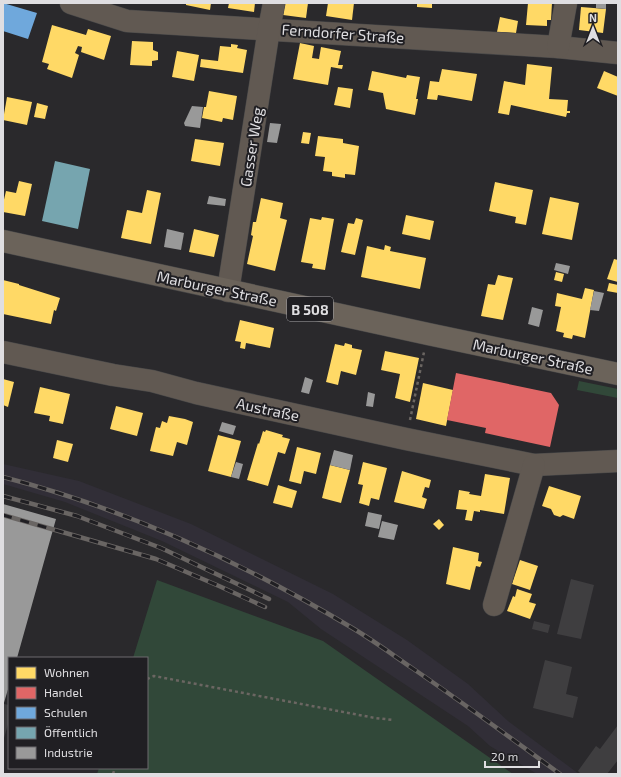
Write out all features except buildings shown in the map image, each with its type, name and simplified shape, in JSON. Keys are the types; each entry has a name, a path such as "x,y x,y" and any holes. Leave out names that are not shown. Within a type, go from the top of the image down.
{"main road":[{"name":"Marburger Straße","path":"3,241 228,291 618,374"}],"street":[{"name":"Ferndorfer Straße","path":"71,3 127,21 558,47 618,53"},
{"name":"Gasser Weg","path":"228,291 274,3"},
{"path":"558,47 566,3"},
{"name":"Austraße","path":"3,352 113,375 152,381 196,393 406,439 534,465 618,461"},
{"path":"494,605 534,465"}],"path":[{"path":"406,439 428,334"},
{"path":"148,679 154,676 375,718 394,720"}],"shaded area":[{"path":"3,464 79,481 191,524 333,594 407,640 468,684 508,721 579,774 537,774 490,746 468,726 321,629 288,602 162,541 65,502 3,484"}],"green space":[{"path":"579,381 618,389 618,398 577,390"},
{"path":"157,580 323,641 513,774 97,774 99,769 148,769 148,657 133,657"}],"railway":[{"path":"3,477 49,490 139,522 227,560 270,582 369,638 468,707 560,774"},
{"path":"3,496 77,516 161,548 269,599"},
{"path":"3,515 156,559 265,607"}]}
